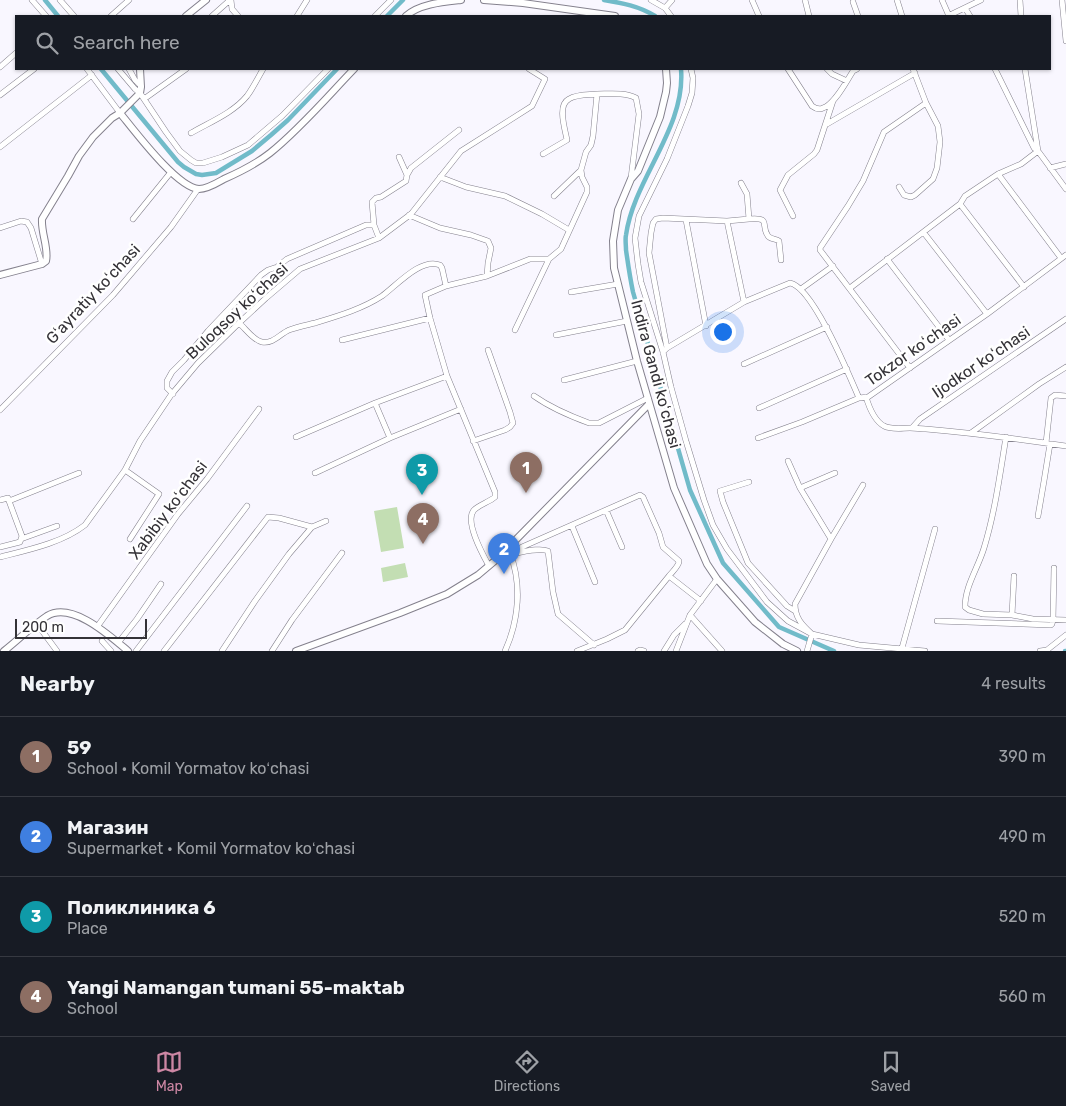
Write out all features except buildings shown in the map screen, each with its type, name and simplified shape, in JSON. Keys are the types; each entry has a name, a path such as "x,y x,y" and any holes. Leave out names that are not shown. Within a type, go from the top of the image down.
{"street":[{"path":"32,0 45,15"},
{"path":"60,0 73,15"},
{"path":"112,15 129,0"},
{"path":"187,15 206,0"},
{"path":"213,15 230,0 232,9 237,15"},
{"path":"298,15 308,0"},
{"path":"376,15 391,0"},
{"path":"407,15 421,7 461,0"},
{"path":"484,0 523,2 608,15"},
{"path":"651,0 665,8 670,15"},
{"path":"665,8 672,0"},
{"path":"752,0 759,15"},
{"path":"805,0 809,15"},
{"path":"897,0 902,15"},
{"path":"942,0 949,15"},
{"path":"951,15 981,0"},
{"path":"1020,0 1021,15"},
{"path":"1062,0 1066,41"},
{"path":"853,2 858,15"},
{"path":"966,8 970,15"},
{"path":"0,67 15,55"},
{"path":"0,95 33,70"},
{"path":"88,70 122,110 148,148 170,172 184,184 198,189 210,186 246,169 269,154 353,70"},
{"path":"119,70 135,88 180,151 196,163 203,163 222,157 248,145 282,116 327,70"},
{"path":"130,70 140,95"},
{"path":"140,70 140,95"},
{"path":"0,275 42,264 46,261 42,219 79,156 93,137 112,118 140,95 184,70"},
{"path":"191,133 238,105 248,95 262,70"},
{"name":"Buloqsoy koʻchasi","path":"0,557 64,538 86,525 125,470 140,442 173,394 198,363 239,322 300,269 379,238 409,215 461,151 532,106 545,79 531,70"},
{"name":"Indira Gandi koʻchasi","path":"666,70 667,83 662,108 638,170 631,179 621,201 614,229 613,254 626,321 674,488 707,564 717,580 755,622 783,644 797,651"},
{"path":"665,350 641,282 636,244 636,227 639,216 667,159 688,106 693,78 691,70"},
{"path":"789,70 812,106 821,109 833,101 855,70"},
{"path":"828,70 847,81"},
{"path":"995,70 1034,148 1066,189"},
{"path":"1025,70 1038,151"},
{"path":"826,124 914,71 939,130 940,142 936,175 930,183 911,197 904,195 900,186"},
{"path":"0,147 92,75"},
{"path":"543,154 567,140 562,111 563,104 568,99 597,94 632,96 636,98 639,114 631,179"},
{"path":"554,196 581,170 593,136 597,94"},
{"path":"793,216 780,190 788,175 817,150 833,101"},
{"path":"910,368 820,248 863,181 883,133 926,103"},
{"path":"379,238 374,225 372,202 406,181 407,175 415,164 459,130"},
{"path":"850,288 924,233 960,204 965,196 998,174 1021,164 1038,151"},
{"path":"398,157 407,175"},
{"path":"1050,168 1066,164"},
{"path":"515,330 550,259 561,249 587,192 581,170"},
{"path":"133,219 170,172"},
{"path":"998,174 1064,256"},
{"path":"440,177 466,188 505,196 569,230"},
{"path":"741,183 747,194 749,219"},
{"name":"Gʻayratiy koʻchasi","path":"0,410 113,295 171,227 198,189"},
{"path":"960,204 1024,287"},
{"path":"409,215 440,228 488,241 491,248 487,276"},
{"path":"781,260 778,239 772,239 768,236 763,220 758,218 728,221 663,218 656,219 653,223 649,253 671,387 704,500 713,524 727,549 767,602 788,621 812,634 859,645 925,651"},
{"path":"686,220 706,326"},
{"path":"0,228 21,221 27,222 31,228 42,264"},
{"path":"728,221 744,302"},
{"path":"173,394 167,388 167,381 172,372 261,275 287,260 326,242 366,225 374,225"},
{"path":"924,233 987,314"},
{"name":"Tokzor koʻchasi","path":"758,438 859,398 866,397 987,314 1064,256"},
{"path":"489,566 478,545 472,517 474,510 492,500 495,494 448,376 430,318 425,294 446,286 487,276 530,259 550,259"},
{"path":"887,259 950,340"},
{"path":"239,322 255,339 261,342 271,342 290,330 368,305 419,267 431,263 440,265 442,268 446,286"},
{"path":"801,289 833,266"},
{"path":"665,350 744,302 790,283 801,289 827,327 859,398"},
{"path":"571,292 618,284"},
{"path":"342,340 430,318"},
{"name":"Ijodkor koʻchasi","path":"912,428 920,419 1066,319"},
{"path":"556,335 626,321"},
{"path":"744,364 827,327"},
{"path":"473,441 505,430 513,423 488,350"},
{"path":"564,380 637,360"},
{"path":"971,433 1066,367"},
{"path":"759,408 847,369"},
{"path":"296,437 448,376"},
{"path":"1038,516 1044,481 1052,398 1055,395 1066,396"},
{"path":"534,396 565,414 589,423 598,423 648,401"},
{"path":"866,397 872,412 882,425 886,427 971,433 1066,446"},
{"path":"511,552 648,401"},
{"path":"375,404 390,438"},
{"name":"Xabibiy koʻchasi","path":"97,626 178,514 207,479 259,409"},
{"path":"315,473 390,438 461,409"},
{"path":"1006,437 1000,477 984,548 970,584 965,607 983,614 1066,620"},
{"path":"788,461 800,488 830,539"},
{"path":"125,470 158,494 130,539"},
{"path":"9,501 79,473"},
{"path":"800,488 834,473"},
{"path":"749,482 720,491 723,502 748,563 787,606 795,611"},
{"path":"812,634 802,626 795,611 795,604 830,539 863,485"},
{"path":"296,651 448,594 511,552 640,495 644,497 663,548 679,563 625,630 577,651"},
{"path":"0,500 8,498 22,536 21,540"},
{"path":"136,651 248,506"},
{"path":"606,510 622,547"},
{"path":"164,651 268,517 312,526"},
{"path":"222,651 255,600 289,554 312,526 326,521"},
{"path":"0,547 20,542 57,526"},
{"path":"572,526 595,582"},
{"path":"902,648 935,529"},
{"path":"511,552 545,549 548,551 558,614 594,645"},
{"path":"505,651 514,623 518,593 511,552"},
{"path":"272,651 292,620 342,553"},
{"path":"937,621 1051,625 1053,620 1054,568"},
{"path":"669,576 701,601"},
{"path":"1012,615 1014,576"},
{"path":"664,651 674,635 717,580"},
{"path":"118,643 161,584"},
{"path":"0,648 3,651 48,616 61,612 75,615 97,626 128,651"},
{"path":"676,651 689,618"},
{"path":"689,618 722,651"},
{"path":"37,624 57,651"},
{"path":"807,650 812,634"},
{"path":"1040,651 1047,650 1066,635"},
{"path":"102,641 111,651"},
{"path":"638,651 644,651"}],"green space":[{"path":"397,507 404,548 381,552 374,511"},
{"path":"405,563 408,577 383,582 381,568"}],"waterway":[{"path":"45,0 57,15"},
{"path":"388,15 403,0"},
{"path":"604,0 637,7 653,15"},
{"path":"102,70 178,162 196,174 202,175 216,173 252,151 288,120 336,70"},
{"path":"681,70 680,91 676,112 639,193 626,235 626,250 633,292 690,490 723,563 779,627 834,651"}],"place":[{"name":"59","path":"526,493"},
{"name":"Поликлиника 6","path":"422,495"},
{"name":"Yangi Namangan tumani 55-maktab","path":"423,544"},
{"name":"Магазин","path":"504,574"}]}
